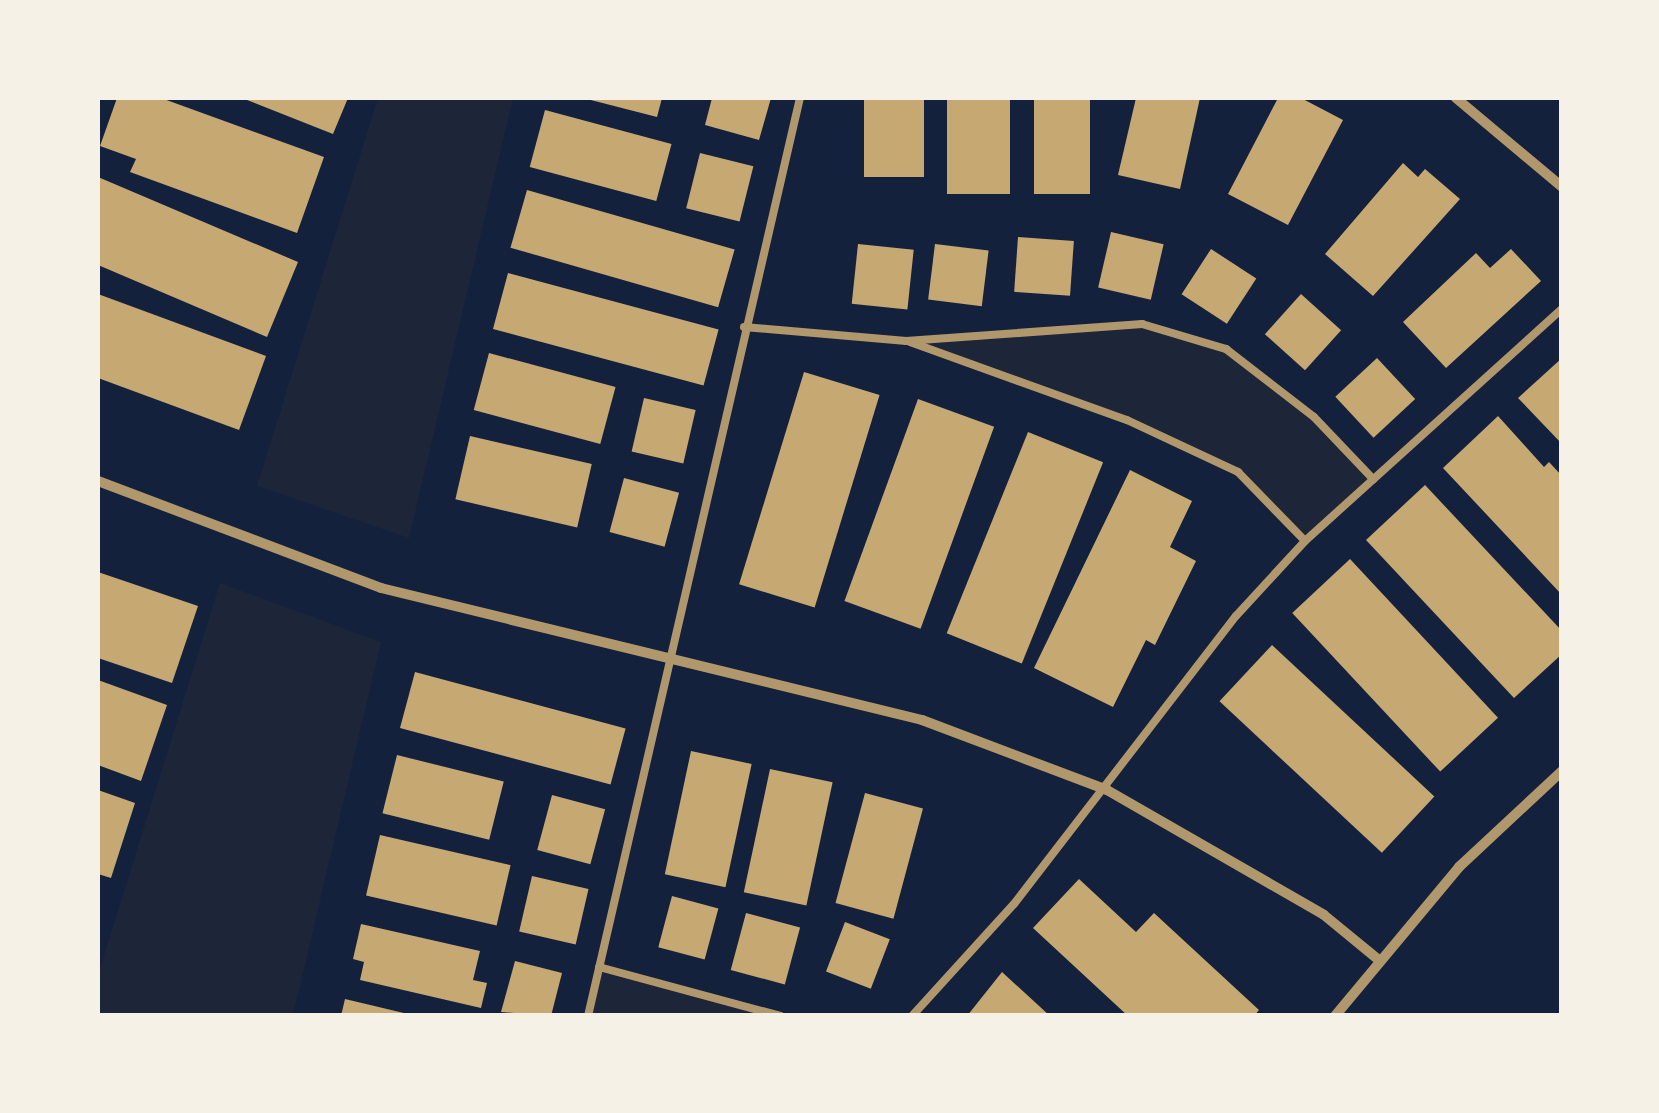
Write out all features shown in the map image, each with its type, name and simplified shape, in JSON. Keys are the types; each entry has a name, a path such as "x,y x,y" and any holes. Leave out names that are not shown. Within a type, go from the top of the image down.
{"street":[{"path":"1456,98 1562,187"},
{"path":"98,481 381,588 922,720 1107,790 1324,915 1380,961"},
{"path":"1335,1016 1460,867 1562,771"}],"lane":[{"path":"588,1016 666,658 800,98"},
{"path":"912,1016 1107,790 1236,616 1306,541 1562,309"},
{"path":"744,328 906,341 1142,324 1226,349 1314,417 1372,479"},
{"path":"906,341 1127,420 1238,472 1306,541"},
{"path":"599,967 782,1016"}],"shaded area":[{"path":"378,98 513,98 409,538 257,486"},
{"path":"1142,324 1226,349 1314,417 1373,479 1305,541 1238,472 1127,420 906,341"},
{"path":"220,583 381,642 293,1015 98,1015 98,975"},
{"path":"599,967 781,1016 588,1016"}],"building":[{"path":"117,98 161,98 324,157 297,233 130,172 136,159 100,146"},
{"path":"242,98 348,98 333,134"},
{"path":"583,98 662,98 657,117"},
{"path":"712,98 771,98 759,140 705,125"},
{"path":"864,98 924,98 924,177 864,177"},
{"path":"947,98 1010,98 1010,194 947,194"},
{"path":"1034,98 1090,98 1090,194 1034,194"},
{"path":"1136,98 1200,98 1180,189 1118,175"},
{"path":"1278,98 1301,98 1343,120 1288,225 1228,194"},
{"path":"545,110 672,144 656,201 530,167"},
{"path":"700,153 753,166 740,222 686,208"},
{"path":"1403,163 1418,177 1425,169 1460,199 1373,296 1325,254"},
{"path":"98,177 298,262 267,337 98,265"},
{"path":"527,190 735,250 718,307 510,248"},
{"path":"1111,232 1164,244 1151,300 1098,288"},
{"path":"1018,237 1074,241 1070,296 1014,292"},
{"path":"858,244 914,250 907,310 852,304"},
{"path":"935,244 989,251 982,306 928,300"},
{"path":"1211,249 1256,278 1227,324 1182,294"},
{"path":"1511,249 1541,281 1446,368 1403,322 1476,253 1490,268"},
{"path":"508,273 719,329 704,385 493,329"},
{"path":"98,294 266,356 239,430 98,378"},
{"path":"1301,294 1341,330 1305,370 1265,334"},
{"path":"489,353 616,387 600,444 474,410"},
{"path":"1377,358 1415,399 1374,438 1335,397"},
{"path":"1562,358 1562,444 1518,398"},
{"path":"804,372 880,395 815,607 739,584"},
{"path":"644,398 696,410 683,464 632,452"},
{"path":"918,399 994,427 921,629 844,601"},
{"path":"1498,416 1544,467 1549,462 1562,476 1562,595 1443,468"},
{"path":"1028,432 1103,462 1022,664 947,633"},
{"path":"470,436 592,464 577,527 455,499"},
{"path":"1130,470 1192,501 1170,547 1196,561 1155,645 1146,640 1113,707 1034,668"},
{"path":"624,478 679,493 665,547 610,532"},
{"path":"1425,485 1562,631 1562,654 1514,698 1366,540"},
{"path":"1350,559 1498,718 1440,772 1292,613"},
{"path":"98,572 198,606 172,683 98,658"},
{"path":"1272,645 1434,796 1382,853 1219,701"},
{"path":"415,672 626,728 611,784 400,728"},
{"path":"98,680 167,705 141,781 98,765"},
{"path":"691,751 752,764 725,887 665,874"},
{"path":"397,755 504,782 489,840 382,813"},
{"path":"770,769 833,782 806,906 744,892"},
{"path":"98,790 135,803 111,878 98,874"},
{"path":"865,793 923,809 893,919 835,903"},
{"path":"552,795 605,809 590,864 537,850"},
{"path":"380,835 511,865 497,926 366,895"},
{"path":"532,876 589,889 576,945 519,932"},
{"path":"1079,879 1136,932 1154,913 1259,1010 1254,1016 1128,1016 1033,928"},
{"path":"672,896 718,908 705,960 658,947"},
{"path":"746,913 800,927 785,984 731,970"},
{"path":"845,922 890,939 871,989 826,971"},
{"path":"361,924 480,951 473,980 487,983 481,1008 360,980 364,962 353,959"},
{"path":"515,961 562,973 551,1016 501,1012"},
{"path":"1002,972 1050,1016 967,1016"},
{"path":"345,999 408,1014 408,1016 341,1016"}]}
